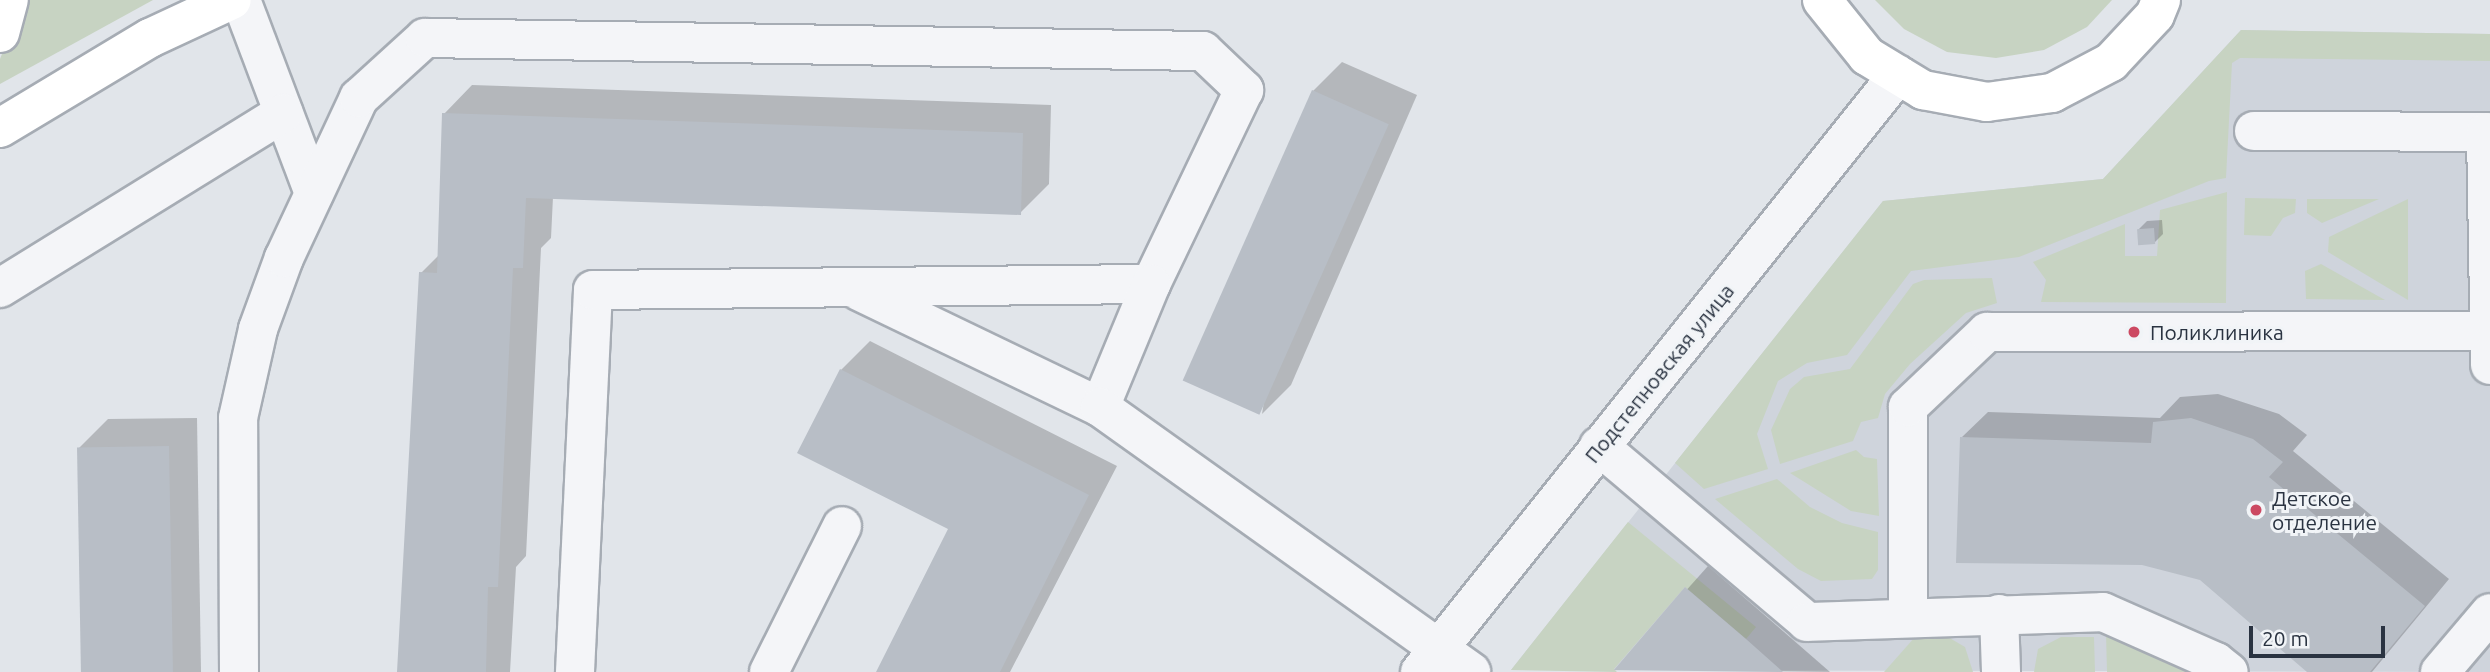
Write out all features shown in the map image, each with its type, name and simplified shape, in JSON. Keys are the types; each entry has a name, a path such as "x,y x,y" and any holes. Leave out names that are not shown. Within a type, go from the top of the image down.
{"main road":[{"path":"0,33 9,0"},
{"path":"0,128 150,38 232,0"},
{"path":"1822,0 1867,56 1923,90 1987,102 2052,93 2111,62 2155,15 2161,0"}],"street":[{"path":"241,0 314,193"},
{"path":"239,672 238,418 258,329 314,193 359,98 425,38 1203,51 1244,90 1151,284 1100,407"},
{"name":"Подстепновская улица","path":"1430,660 1898,75"},
{"path":"0,288 283,113"},
{"path":"2254,131 2486,132 2490,365"},
{"path":"575,672 593,290 1151,284"},
{"path":"851,287 1100,407 1430,660 1471,672"},
{"path":"1908,615 1908,407 1987,332 2490,331"},
{"path":"1600,446 1807,622 1908,615 2103,612 2216,662 2229,672"},
{"path":"769,672 842,526"},
{"path":"2440,672 2490,613"},
{"path":"1999,614 2001,672"}],"shaded area":[{"name":"Поликлиника","path":"2241,30 2490,34 2490,672 1511,670 1883,201 2103,179"}],"green space":[{"path":"23,0 153,0 0,84 0,59"},
{"path":"1875,0 2112,0 2087,27 2044,50 1996,58 1947,52 1904,29"},
{"path":"2241,30 2490,34 2490,61 2240,58 2232,63 2226,178 2209,181 2019,257 1911,271 1847,355 1807,363 1778,381 1757,434 1768,469 1704,489 1675,463 1883,201 2103,179"},
{"path":"2227,192 2226,303 2041,302 2046,280 2033,262 2125,224 2125,256 2157,256 2160,210"},
{"path":"2245,198 2296,199 2295,213 2283,218 2271,236 2244,235"},
{"path":"2307,199 2379,199 2322,223 2307,213"},
{"path":"2408,199 2408,300 2328,252 2329,237"},
{"path":"2321,264 2385,300 2306,299 2305,271"},
{"path":"1992,278 1997,303 1966,313 1910,364 1885,394 1878,418 1861,422 1853,441 1780,464 1771,430 1790,389 1804,377 1850,369 1913,284 1924,280"},
{"path":"1856,450 1864,457 1877,459 1879,516 1851,511 1790,473"},
{"path":"1777,479 1810,507 1842,523 1878,532 1878,570 1872,579 1821,581 1798,569 1715,499"},
{"path":"1628,522 1756,627 1746,639 1685,587 1614,669 1617,672 1511,670"},
{"path":"1941,633 1965,647 1973,672 1884,672 1915,637"},
{"path":"2106,634 2205,672 2107,672"},
{"path":"2061,637 2094,637 2095,672 2034,672 2038,649"}],"building":[{"path":"1312,90 1389,124 1259,415 1183,381"},
{"path":"442,113 1023,133 1021,215 526,198 523,268 513,268 498,587 488,587 486,672 397,672 419,272 437,273"},
{"path":"2154,228 2155,244 2138,245 2137,229"},
{"path":"840,369 1089,495 1000,672 876,672 948,529 797,453"},
{"path":"2191,418 2253,439 2283,462 2269,477 2425,606 2370,672 2307,672 2200,580 2142,565 1956,563 1960,437 2151,443 2153,422"},
{"path":"169,446 173,672 81,672 77,448"},
{"path":"1685,587 1746,639 1783,672 1614,670"}],"place":[{"name":"Поликлиника","path":"2134,332"},
{"name":"Детское отделение","path":"2256,510"}]}
